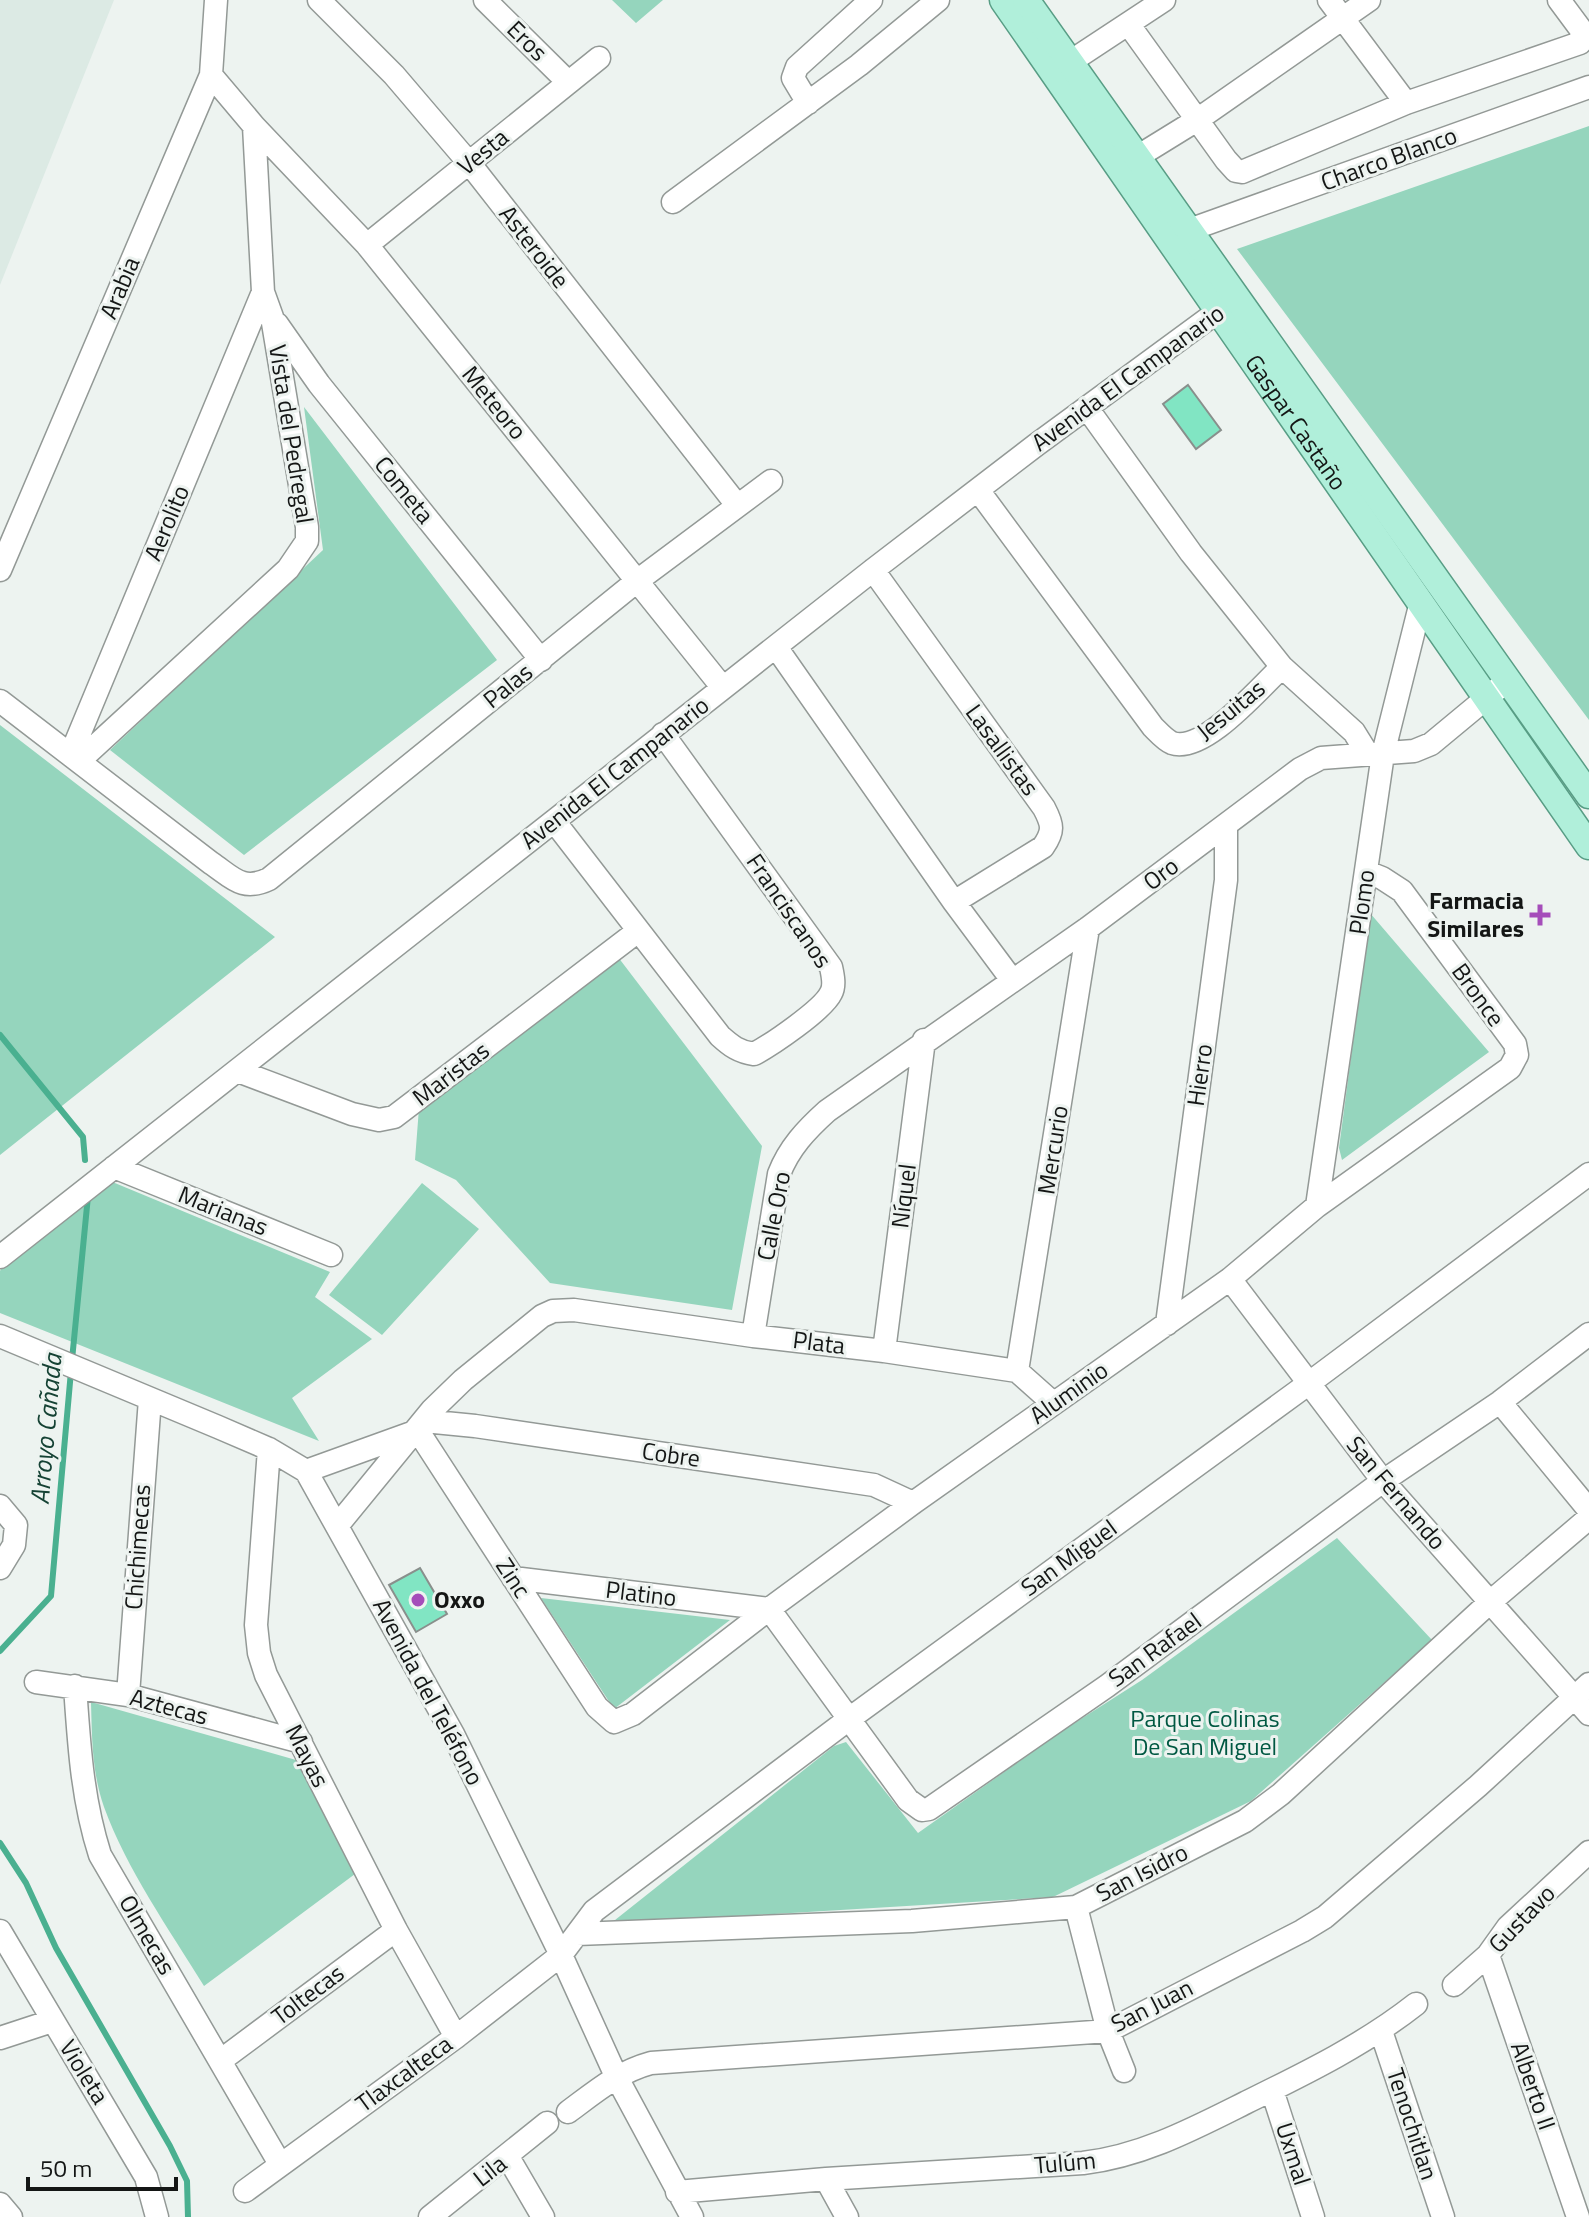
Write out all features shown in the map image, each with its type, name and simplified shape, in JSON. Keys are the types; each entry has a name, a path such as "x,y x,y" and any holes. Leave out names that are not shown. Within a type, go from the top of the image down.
{"main road":[{"name":"Gaspar Castaño","path":"1003,0 1589,795"},
{"name":"Gaspar Castaño","path":"1026,0 1189,230 1228,304 1421,602 1589,846"}],"street":[{"name":"Arabia","path":"0,570 8,524 211,75 216,0"},
{"name":"Asteroide","path":"319,0 394,75 470,164 737,505"},
{"name":"Eros","path":"485,0 568,82"},
{"path":"808,103 793,78 797,67 871,0"},
{"path":"1070,62 1164,0"},
{"path":"1137,157 1197,120 1336,9 1369,0"},
{"path":"1129,25 1231,166 1242,172 1406,103 1580,43 1582,31 1559,0"},
{"path":"673,202 859,65 934,1"},
{"path":"1336,9 1406,103"},
{"name":"Vesta","path":"367,245 599,58"},
{"path":"211,75 254,126"},
{"name":"Charco Blanco","path":"1189,230 1589,87"},
{"name":"Meteoro","path":"254,126 367,245 723,688"},
{"name":"Vista del Pedregal","path":"75,758 288,569 307,541 305,508 272,317 263,292 254,126"},
{"name":"Aerolito","path":"75,758 263,292"},
{"name":"Avenida El Campanario","path":"0,1257 873,570 1228,304"},
{"name":"Cometa","path":"272,317 319,384 541,660"},
{"name":"Jesuitas","path":"978,490 1153,727 1172,743 1187,744 1217,728 1282,667 1191,553 1087,408"},
{"name":"Palas","path":"75,758 211,863 244,884 255,886 269,879 637,581 771,481"},
{"name":"Lasallistas","path":"873,570 1053,824 1051,835 1043,847 954,902"},
{"name":"Plomo","path":"1317,1206 1367,872 1375,753 1421,602"},
{"path":"776,647 1012,980"},
{"path":"1282,667 1375,753"},
{"name":"Oro","path":"827,1111 924,1040 1088,928 1226,826 1277,784 1310,763 1321,758 1401,754 1431,744 1507,681"},
{"path":"0,701 75,758"},
{"name":"Franciscanos","path":"554,821 720,1036 743,1053 754,1054 766,1047 821,1006 832,993 831,967 663,734"},
{"name":"Hierro","path":"1167,1324 1226,880 1226,826"},
{"name":"Bronce","path":"1367,872 1402,891 1515,1044 1517,1055"},
{"name":"Mercurio","path":"1017,1371 1088,928"},
{"name":"Maristas","path":"238,1071 352,1114 379,1120 394,1117 638,931"},
{"name":"Níquel","path":"884,1351 924,1040"},
{"name":"Aluminio","path":"614,1722 633,1714 913,1503 1230,1279 1317,1206 1493,1082 1510,1068 1517,1055"},
{"name":"Calle Oro","path":"753,1336 779,1174 788,1154 806,1130 827,1111"},
{"name":"Marianas","path":"114,1167 331,1255"},
{"name":"San Miguel","path":"561,1955 594,1911 849,1719 1308,1384 1589,1174"},
{"name":"San Fernando","path":"1230,1279 1383,1481 1489,1603 1581,1691 1589,1714"},
{"name":"Plata","path":"574,1310 1017,1371"},
{"name":"Cobre","path":"337,1526 463,1380 526,1326 553,1311 574,1310"},
{"name":"San Rafael","path":"769,1609 908,1800 922,1810 929,1809 1107,1686 1383,1481 1500,1402 1589,1334"},
{"name":"Avenida del Teléfono","path":"0,1336 269,1449 306,1471 453,1734 561,1955 616,2076 692,2217"},
{"path":"1017,1371 1053,1403"},
{"name":"Chichimecas","path":"128,1695 150,1399"},
{"path":"1500,1402 1589,1510"},
{"name":"Cobre","path":"306,1471 421,1426 475,1426 874,1485 913,1503"},
{"name":"Zinc","path":"421,1426 513,1578 597,1707 614,1722"},
{"name":"Mayas","path":"269,1449 256,1625 259,1653 266,1675 396,1930 456,2037"},
{"path":"0,1506 16,1525 14,1545 0,1568"},
{"name":"San Isidro","path":"577,1934 912,1921 1076,1907 1245,1821 1281,1794 1489,1603 1589,1518"},
{"name":"Platino","path":"513,1578 769,1609"},
{"name":"Aztecas","path":"36,1682 128,1695 301,1742"},
{"name":"Olmecas","path":"75,1686 82,1780 89,1822 100,1855 280,2164"},
{"name":"San Juan","path":"616,2076 651,2063 1108,2031 1325,1917 1478,1786 1581,1691"},
{"name":"Gustavo","path":"1454,1985 1488,1955 1508,1927 1589,1855"},
{"path":"1076,1907 1108,2031 1124,2071"},
{"name":"Toltecas","path":"220,2061 396,1930"},
{"name":"Violeta","path":"0,1931 146,2177 157,2217"},
{"name":"Tlaxcalteca","path":"245,2191 456,2037 561,1955"},
{"name":"Alberto II","path":"1488,1955 1578,2217"},
{"name":"Tulúm","path":"677,2192 1102,2161 1149,2148 1272,2090 1381,2031 1416,2004"},
{"path":"0,2038 52,2021"},
{"name":"Tenochitlan","path":"1381,2031 1443,2217"},
{"path":"568,2112 616,2076"},
{"name":"Uxmal","path":"1272,2090 1308,2215"},
{"name":"Lila","path":"430,2217 547,2123"},
{"path":"508,2157 543,2217"},
{"path":"826,2179 847,2217"},
{"path":"0,2204 11,2217"}],"shaded area":[{"path":"0,0 114,0 0,285"}],"green space":[{"path":"612,0 663,0 636,23"},
{"path":"1589,126 1589,720 1237,249"},
{"path":"304,407 497,660 244,855 110,750 323,550"},
{"path":"0,725 275,937 0,1155"},
{"path":"1370,913 1489,1052 1342,1160 1339,1148"},
{"path":"618,957 762,1146 732,1310 550,1283 456,1180 415,1160 419,1108"},
{"path":"110,1181 330,1272 315,1297 372,1339 292,1398 319,1441 0,1313 0,1271 6,1259"},
{"path":"422,1183 479,1229 382,1335 329,1295"},
{"name":"Parque Colinas De San Miguel","path":"1337,1538 1432,1640 1251,1801 1053,1897 610,1924 834,1746 846,1742 918,1833 1062,1731 1142,1680"},
{"path":"541,1598 730,1620 614,1709"},
{"path":"91,1702 296,1760 355,1874 204,1986 163,1921 113,1830 100,1794 95,1768"}],"building":[{"path":"1188,385 1221,430 1196,449 1163,404"},
{"name":"Oxxo","path":"420,1568 447,1614 416,1632 389,1585"}],"waterway":[{"name":"Arroyo Cañada","path":"0,1035 83,1137 85,1160"},
{"name":"Arroyo Cañada","path":"72,1360 88,1196"},
{"name":"Arroyo Cañada","path":"0,1651 51,1596 71,1371"},
{"path":"0,1843 26,1883 56,1948 170,2146 187,2181 188,2217"}],"place":[{"name":"Farmacia Similares","path":"1540,915"},
{"name":"Oxxo","path":"418,1600"}]}
